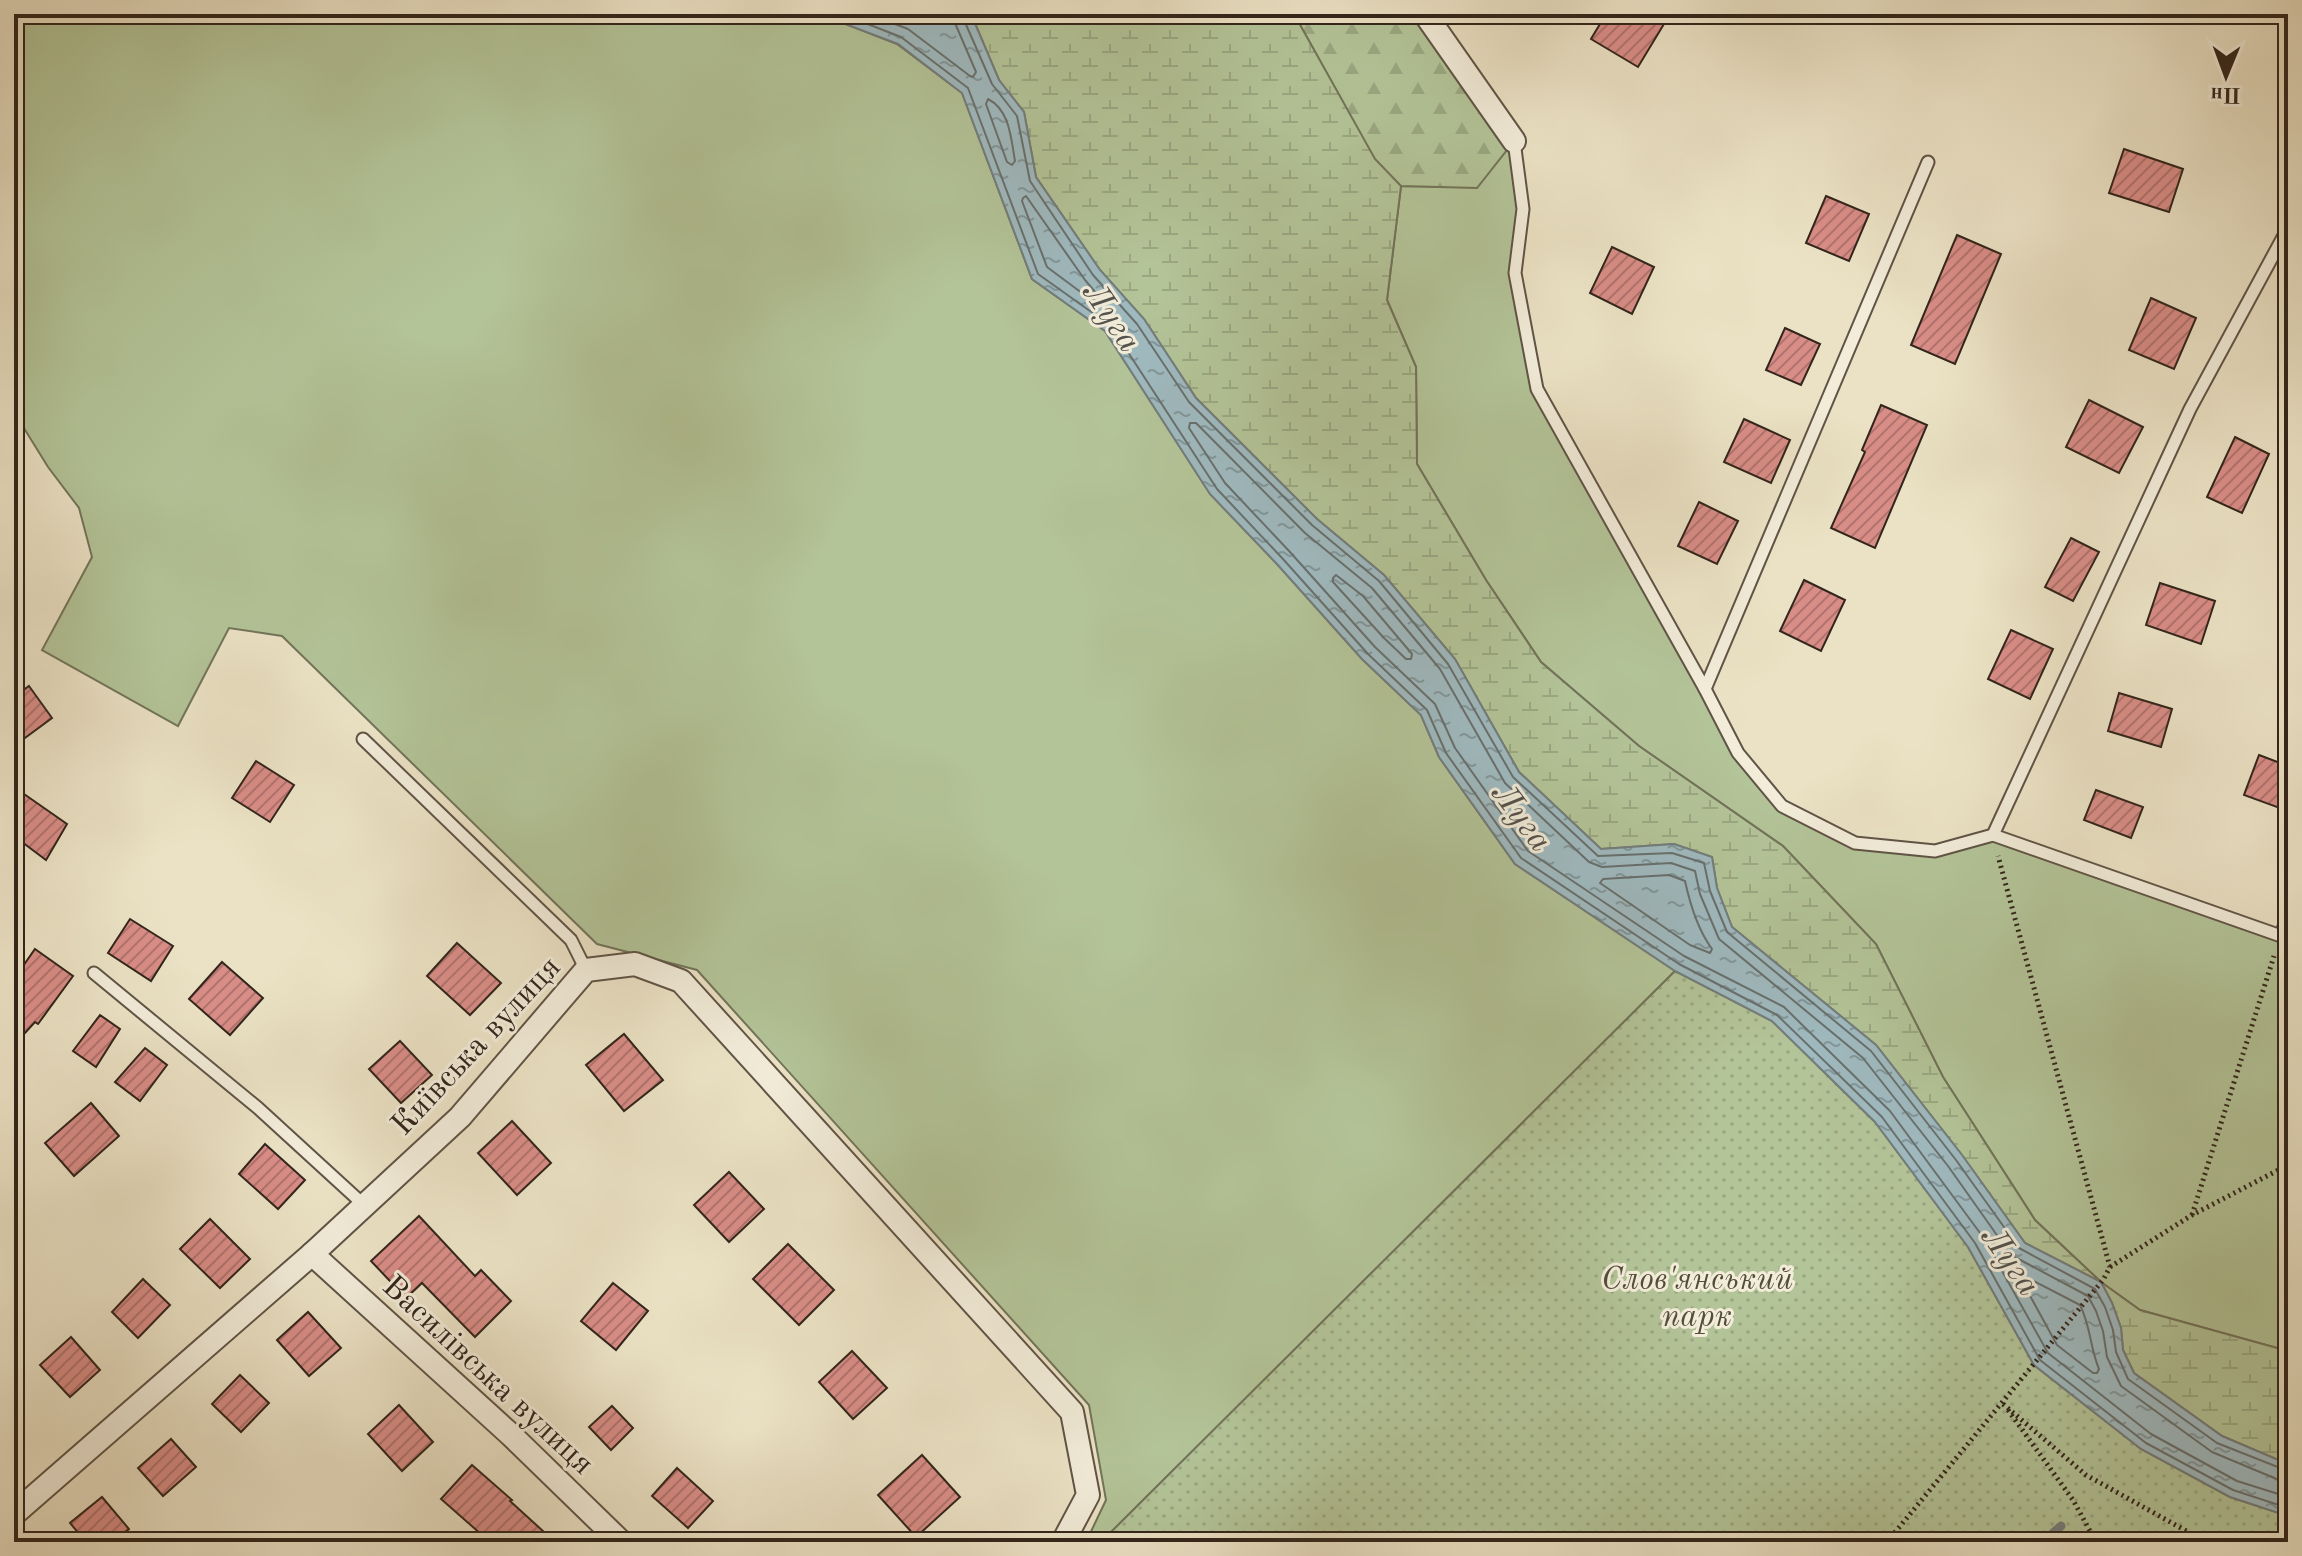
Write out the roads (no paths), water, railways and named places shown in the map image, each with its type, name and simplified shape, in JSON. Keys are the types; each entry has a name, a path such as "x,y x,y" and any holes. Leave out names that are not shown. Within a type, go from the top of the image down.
{"street":[{"path":"1425,14 1514,141"},
{"name":"Київська вулиця","path":"14,1514 312,1254 460,1117 586,970 635,964 681,981 1072,1412 1088,1495 1063,1542"},
{"name":"Василівська вулиця","path":"312,1254 511,1435 621,1542"}],"lane":[{"path":"1514,141 1523,209 1515,273 1537,389 1738,753 1782,806 1855,843 1935,851 1993,835 2284,938 2288,914"},
{"path":"1705,689 1928,162"},
{"path":"1993,835 2190,409 2288,228"},
{"path":"363,739 571,940 586,970"},
{"path":"94,973 258,1108 364,1205"}],"water":[{"name":"Луга","path":"831,14 971,14 999,80 1024,112 1036,177 1100,270 1144,319 1196,398 1317,519 1384,575 1455,659 1519,772 1601,849 1674,844 1712,857 1717,888 1732,927 1876,1045 1962,1155 2025,1243 2101,1282 2112,1303 2121,1328 2123,1350 2134,1373 2222,1436 2288,1464 2288,1516 2230,1497 2141,1449 2034,1365 1968,1247 1875,1122 1772,1021 1675,971 1515,864 1439,757 1421,715 1362,659 1210,494 1105,331 1032,279 962,93 898,44 840,22"}],"waterway":[{"path":"2043,1542 2061,1526"}],"park label":[{"name":"Слов'янський парк","path":"1697,1296"}]}
